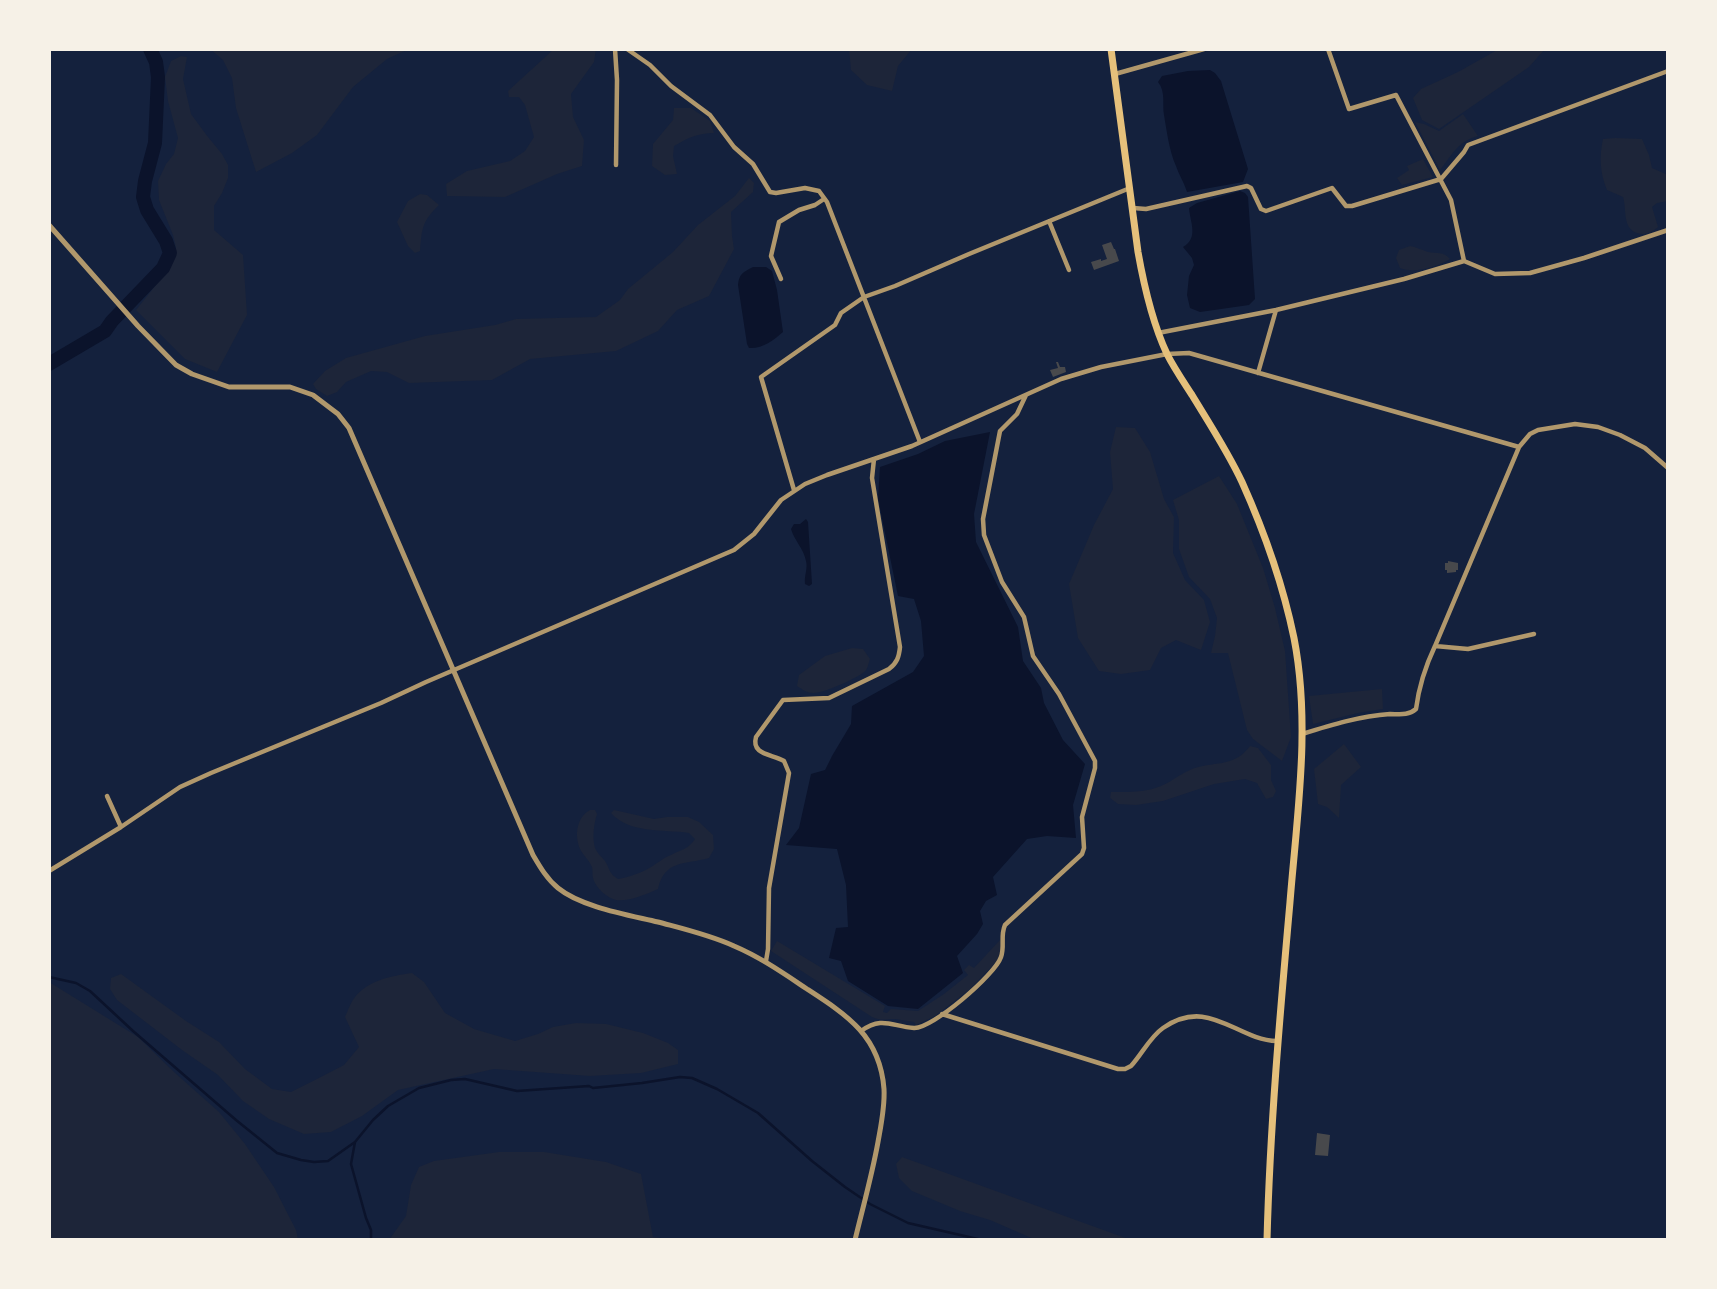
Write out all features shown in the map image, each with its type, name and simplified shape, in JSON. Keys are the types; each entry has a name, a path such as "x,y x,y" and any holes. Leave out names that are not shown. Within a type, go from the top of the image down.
{"highway":[{"path":"1111,49 1144,284 1158,333 1167,354 1241,481 1270,554 1294,638 1298,669 1301,781 1278,1041 1267,1240"}],"street":[{"path":"615,49 616,165"},
{"path":"627,49 710,115 734,147 753,164 770,192 805,188 819,191 864,297 920,442"},
{"path":"1115,74 1204,49"},
{"path":"1328,49 1349,109 1396,95 1451,200 1464,261"},
{"path":"1133,208 1146,209 1247,186 1251,188 1261,209 1266,211 1332,188 1346,206 1352,206 1441,179 1468,145 1668,71"},
{"path":"794,490 761,377 835,325 841,313 864,297 1130,188"},
{"path":"781,279 771,256 779,222 824,198"},
{"path":"1049,221 1069,270"},
{"path":"49,225 176,365 192,374 229,387 290,387 313,395 338,414 349,428 533,855 545,875 561,890 581,901 707,935 735,946 765,961 846,1016 862,1031 880,1070 884,1089 884,1112 855,1240"},
{"path":"1158,333 1276,310 1404,279 1464,261 1495,274 1530,273 1668,230"},
{"path":"1258,373 1276,310"},
{"path":"49,872 179,788 211,773 734,551 754,534 781,500 794,490 827,475 920,442 1061,379 1091,370 1189,352 1519,447"},
{"path":"862,1031 876,1022 916,1028 923,1026 958,1003 1000,961 1003,955 1002,936 1005,925 1082,854 1084,848 1082,817 1095,761 1059,694 1033,656 1024,617 1002,582 984,535 983,519 1000,431 1017,414 1026,394"},
{"path":"1301,734 1358,718 1412,712 1416,709 1426,665 1519,447 1530,434 1538,430 1575,424 1598,427 1645,448 1668,468"},
{"path":"765,961 768,949 769,888 789,773 784,761 755,747 756,737 783,700 829,698 889,669 895,664 901,647 872,478 874,459"},
{"path":"1435,646 1468,649 1534,634"},
{"path":"107,796 121,827"},
{"path":"941,1014 1118,1069 1131,1066 1162,1028 1188,1018 1213,1018 1268,1042 1278,1041"}],"shaded area":[{"path":"210,49 409,49 387,59 353,87 317,135 292,153 256,172 236,108 232,78 223,60"},
{"path":"554,49 596,49 594,62 571,94 573,117 584,140 582,166 505,197 447,196 446,184 467,171 510,161 525,151 534,137 525,105 519,97 509,97 508,91"},
{"path":"849,49 912,49 898,66 892,91 867,85 851,70"},
{"path":"1499,49 1545,49 1529,67 1439,129 1422,120 1413,98 1421,89"},
{"path":"181,56 187,57 183,79 191,114 228,165 228,178 214,206 214,230 243,255 247,315 217,372 185,359 136,310 171,266 176,248 159,200 158,181 174,154 178,138 165,77 171,61"},
{"path":"1210,70 1221,81 1248,169 1243,182 1187,192 1168,141 1163,94 1158,82 1162,76"},
{"path":"674,108 691,108 710,121 714,133 693,136 674,146 677,174 665,175 652,166 653,144 673,120"},
{"path":"1463,114 1478,136 1460,145 1440,170 1415,122 1439,131"},
{"path":"1603,139 1642,139 1652,168 1668,175 1668,201 1652,207 1658,227 1648,233 1632,231 1626,218 1623,197 1607,190 1601,165"},
{"path":"1423,159 1433,177 1402,185 1397,178 1409,170 1407,166"},
{"path":"749,178 754,183 753,192 731,212 734,249 709,296 677,310 658,331 616,351 530,359 492,380 409,383 387,372 371,371 346,382 337,392 327,396 313,384 325,371 346,358 425,336 516,319 596,317 620,300 628,289 673,252 698,225 735,196"},
{"path":"1240,191 1248,197 1255,299 1249,305 1200,312 1190,308 1187,295 1189,276 1194,265 1183,247 1192,234 1189,208 1197,203"},
{"path":"420,194 427,195 439,205 426,221 422,230 420,251 415,253 408,246 397,222 408,201"},
{"path":"1410,246 1443,254 1450,259 1425,269 1400,268 1396,258 1399,250"},
{"path":"753,267 766,267 772,271 783,332 772,341 749,348 738,285 742,274"},
{"path":"1116,427 1135,428 1150,452 1164,499 1174,517 1173,553 1185,580 1204,600 1210,622 1201,650 1176,640 1161,648 1150,670 1121,674 1099,671 1078,638 1069,584 1094,525 1113,489 1110,452"},
{"path":"990,432 974,514 976,542 1018,627 1023,661 1041,688 1044,703 1063,740 1085,764 1073,805 1076,838 1047,836 1027,839 993,877 997,895 986,901 980,911 983,924 957,956 963,973 918,1009 888,1006 848,981 841,961 829,958 836,928 848,927 846,885 837,849 786,845 799,828 811,774 825,770 851,724 852,706 913,672 924,656 921,621 914,599 898,596 878,499 880,467 945,441"},
{"path":"1219,476 1237,504 1263,568 1285,651 1291,737 1282,761 1253,739 1247,730 1228,653 1211,653 1217,618 1210,599 1189,577 1179,549 1179,520 1173,500"},
{"path":"806,519 812,584 809,586 805,584 805,557 791,529 794,524 800,524"},
{"path":"852,648 863,649 870,659 863,673 818,693 808,692 797,686 799,675 825,656"},
{"path":"1382,689 1383,709 1313,724 1309,696"},
{"path":"1344,744 1361,767 1341,785 1339,818 1327,807 1318,804 1314,769"},
{"path":"1250,746 1258,748 1271,765 1271,780 1276,791 1273,797 1266,799 1257,783 1245,779 1214,784 1163,801 1136,805 1118,804 1110,798 1111,792 1136,792 1155,788 1198,767 1230,761"},
{"path":"590,810 595,810 597,814 595,848 618,879 647,869 687,847 695,839 689,833 637,828 619,820 611,813 614,810 654,819 688,817 699,822 713,835 714,849 709,858 671,868 661,879 658,889 632,899 616,900 605,895 596,885 592,867 578,844 580,822"},
{"path":"1000,940 997,961 970,989 935,1016 916,1025 914,1022 872,1017 771,951 777,941 885,1006 883,1012 887,1013 891,1009 918,1011 968,975 964,970 969,965 974,968"},
{"path":"412,973 424,982 445,1013 474,1029 515,1041 553,1027 576,1023 606,1024 643,1033 668,1043 678,1050 678,1064 641,1073 590,1076 494,1069 398,1090 362,1116 331,1132 304,1134 269,1119 243,1101 218,1075 117,1000 110,989 111,978 121,974 219,1042 245,1069 272,1089 291,1092 344,1065 359,1047 345,1017 352,1001 361,991 381,980"},
{"path":"49,982 138,1037 219,1112 274,1187 296,1230 298,1240 49,1240"},
{"path":"499,1152 544,1152 606,1162 641,1174 653,1237 675,1240 389,1240 406,1216 411,1185 419,1167 434,1161"},
{"path":"902,1157 1131,1240 1036,1240 912,1191 899,1178 896,1164"}],"building":[{"path":"1111,242 1119,261 1094,270 1091,262 1107,259 1102,245"},
{"path":"1056,362 1060,367 1065,367 1066,372 1053,377 1050,370 1058,368"},
{"path":"1445,563 1458,563 1456,572 1447,573"},
{"path":"1317,1133 1330,1135 1328,1156 1315,1155"}],"waterway":[{"path":"49,364 105,331 163,268 170,253 143,197 155,143 158,77 156,62 150,49"},
{"path":"49,977 76,983 90,991 277,1153 301,1160 328,1161 355,1142 388,1106 419,1088 451,1080 465,1079 517,1091 589,1086 593,1088 680,1077 692,1078 758,1113 812,1161 870,1204 908,1223 982,1240"},
{"path":"355,1142 351,1164 371,1230 371,1240"}]}
